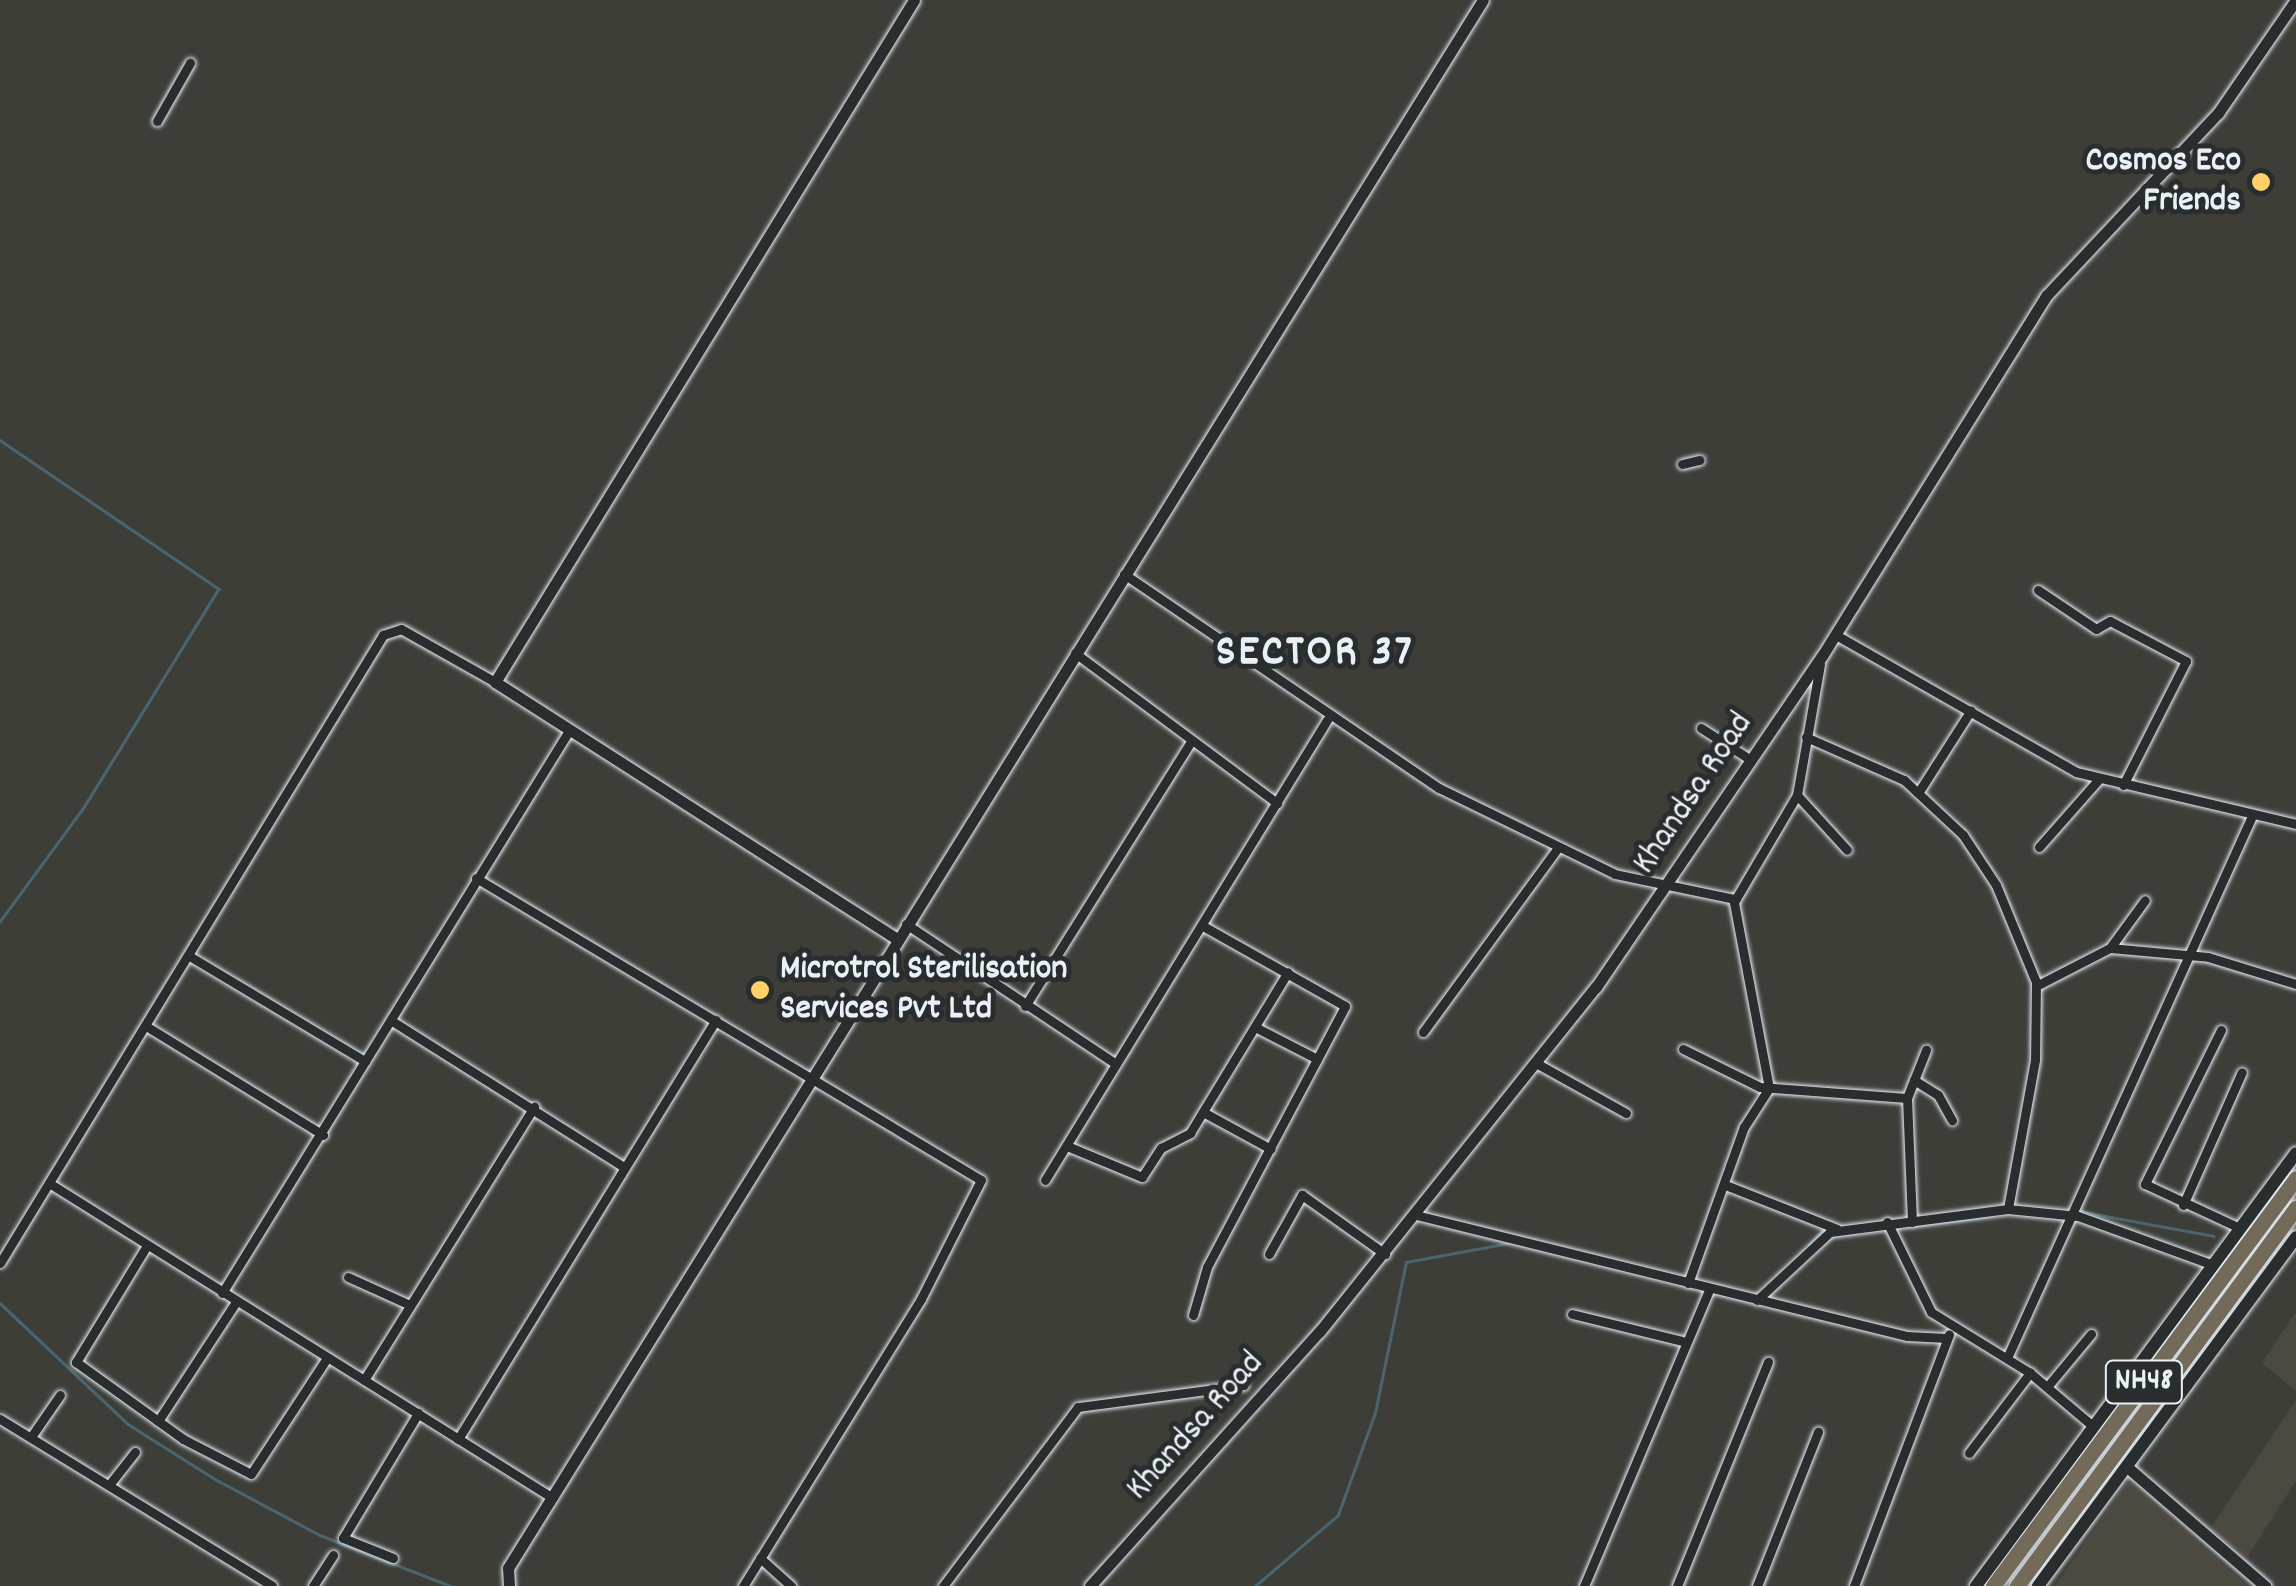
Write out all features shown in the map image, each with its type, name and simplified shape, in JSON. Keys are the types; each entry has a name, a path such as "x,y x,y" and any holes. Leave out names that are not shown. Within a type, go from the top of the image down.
{"highway":[{"name":"NH48","path":"1993,1586 2202,1291 2296,1178"},
{"name":"NH48","path":"2017,1586 2296,1208"}],"main road":[{"path":"1976,1586 2094,1427 2202,1291 2213,1265 2296,1153"},
{"path":"2038,1586 2296,1238"}],"street":[{"path":"495,682 914,0"},
{"path":"505,1584 553,1498 906,924 1483,0"},
{"name":"Khandsa Road","path":"1090,1586 1385,1254 1536,1063 1665,888 1748,758 1836,635 2047,296 2218,113 2296,0"},
{"path":"156,121 190,64"},
{"path":"1682,464 1700,460"},
{"path":"1124,574 1327,720 1557,849 1665,888 1735,900"},
{"path":"2038,590 2096,630 2110,621 2186,661 2123,785"},
{"path":"0,1262 387,632 404,630 495,682 568,734 897,939"},
{"path":"1836,635 2099,779 2251,818 2296,824"},
{"path":"1075,653 1278,803"},
{"path":"1688,1283 1728,1186 1744,1127 1769,1088 1735,900 1797,794 1822,656"},
{"path":"1918,793 1971,710"},
{"path":"1046,1180 1205,927 1327,720"},
{"path":"1701,728 1748,758"},
{"path":"222,1293 568,734"},
{"path":"1806,737 1918,793 1985,867 2036,986 2035,1060 2008,1210"},
{"path":"1025,1006 1190,741"},
{"path":"2039,848 2099,779"},
{"path":"1797,794 1848,850"},
{"path":"2008,1358 2078,1216 2251,818"},
{"path":"1423,1032 1557,849"},
{"path":"476,878 976,1174 981,1190 744,1586"},
{"path":"2036,986 2110,948 2145,900"},
{"path":"906,924 1116,1064"},
{"path":"1193,1315 1207,1267 1318,1059 1344,1000 1205,927"},
{"path":"2110,948 2190,955 2296,984"},
{"path":"190,957 365,1061"},
{"path":"1067,1146 1138,1179 1203,1112 1288,972"},
{"path":"458,1438 716,1020"},
{"path":"392,1021 534,1106 624,1167"},
{"path":"146,1026 323,1135"},
{"path":"1256,1028 1318,1059"},
{"path":"2221,1030 2145,1182 2183,1205 2240,1228"},
{"path":"1682,1049 1769,1088 1907,1098"},
{"path":"1912,1222 1907,1098 1926,1050"},
{"path":"1536,1063 1626,1113"},
{"path":"2183,1205 2242,1072"},
{"path":"1914,1080 1938,1095 1952,1120"},
{"path":"364,1380 534,1106"},
{"path":"1203,1112 1271,1149"},
{"path":"49,1183 553,1498"},
{"path":"1728,1186 1838,1229"},
{"path":"1269,1254 1302,1195 1385,1254"},
{"path":"1757,1300 1802,1250 1838,1229 2008,1210 2078,1216 2213,1265"},
{"path":"1416,1215 1708,1290 1950,1332 2008,1358 2094,1427"},
{"path":"1886,1222 1926,1307 1950,1332"},
{"path":"146,1247 76,1362 158,1421 251,1474 326,1358"},
{"path":"348,1277 410,1306"},
{"path":"1584,1586 1682,1342 1708,1290"},
{"path":"158,1421 236,1302"},
{"path":"1572,1314 1682,1342"},
{"path":"1854,1586 1950,1332"},
{"path":"2047,1387 2090,1334"},
{"path":"1677,1586 1768,1362"},
{"path":"1969,1452 2030,1373"},
{"path":"943,1586 1078,1406 1244,1385"},
{"path":"31,1437 60,1394"},
{"path":"393,1558 344,1538 418,1413"},
{"path":"0,1418 272,1586"},
{"path":"1757,1586 1818,1432"},
{"path":"109,1485 134,1452"},
{"path":"2126,1466 2265,1586"},
{"path":"313,1586 333,1555"},
{"path":"760,1558 791,1586"}],"shaded area":[{"path":"2296,1314 2296,1391 2262,1363"},
{"path":"2296,1400 2296,1481 2247,1557 2210,1529"},
{"path":"2128,1481 2247,1586 2055,1586"}],"waterway":[{"path":"0,440 219,589 83,809 0,922"},
{"path":"2078,1211 2214,1236"},
{"path":"1914,1226 1990,1216"},
{"path":"1809,1245 1823,1229"},
{"path":"1255,1586 1338,1515 1375,1413 1406,1262 1510,1243"},
{"path":"1712,1292 1756,1302"},
{"path":"0,1303 128,1424 215,1479 320,1535 451,1586"}],"place":[{"name":"Cosmos Eco Friends","path":"2261,182"},
{"name":"Microtrol Sterilisation Services Pvt Ltd","path":"760,990"}],"district":[{"name":"SECTOR 37","path":"1315,655"}]}
